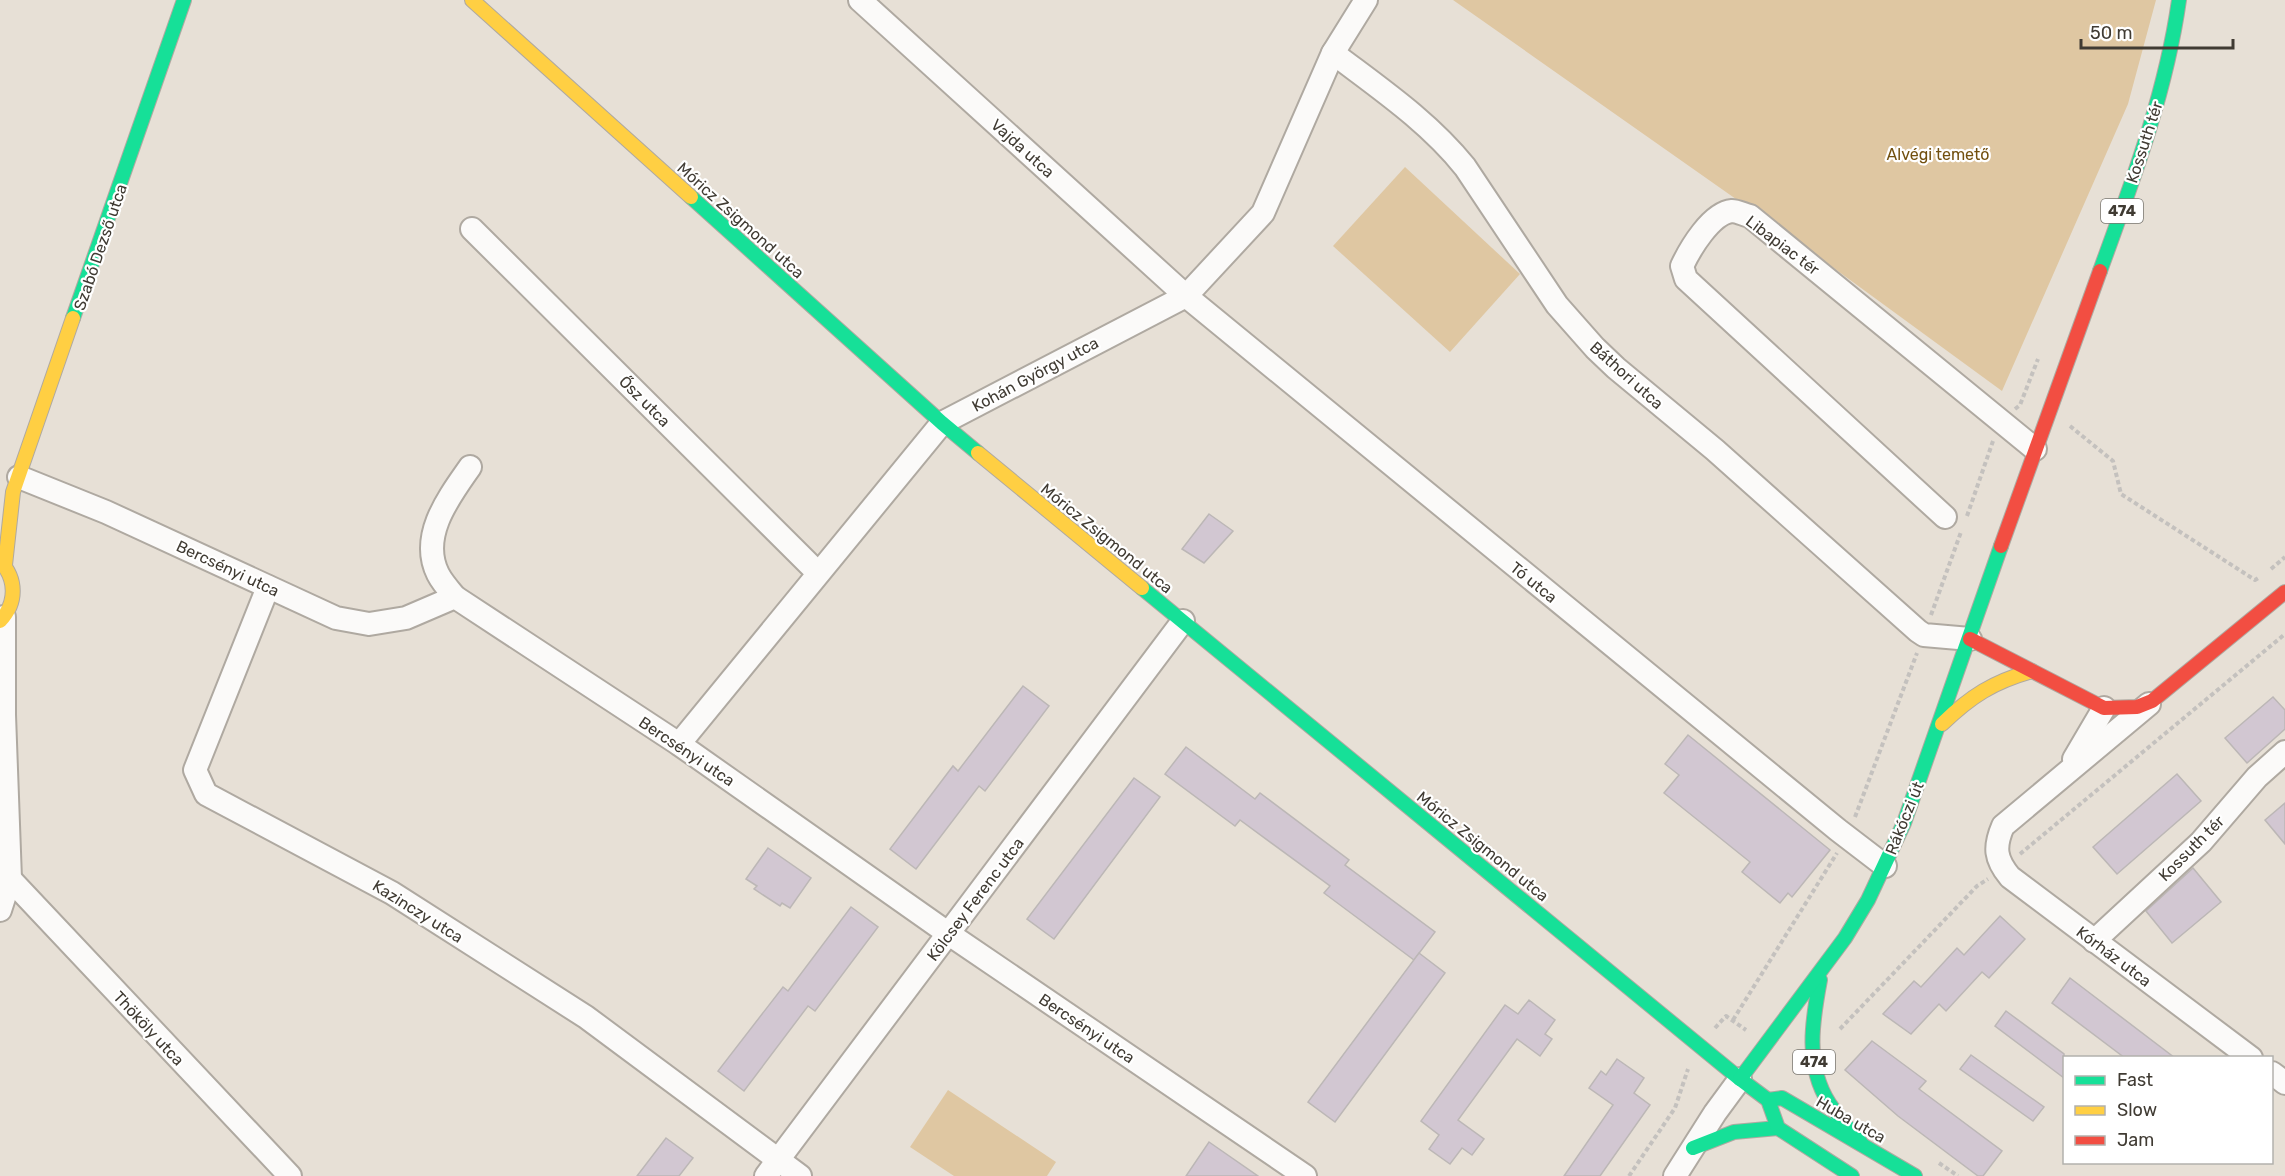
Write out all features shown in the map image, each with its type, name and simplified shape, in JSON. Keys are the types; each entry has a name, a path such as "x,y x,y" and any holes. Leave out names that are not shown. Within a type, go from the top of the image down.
{"main road":[{"name":"Szabó Dezső utca","path":"3,563 16,485 184,0"},
{"name":"Móricz Zsigmond utca","path":"472,0 942,423 1740,1079"},
{"name":"Kossuth tér","path":"2047,416 2125,203 2145,141 2173,42 2179,0"},
{"name":"Rákóczi út","path":"1740,1079 1823,969 1868,900 1885,866 1904,823 1939,727 2047,416"},
{"name":"Szabó Dezső utca","path":"0,510 16,485"},
{"path":"2,619 13,600 13,582 3,563"},
{"path":"1970,639 2104,708 2137,707 2152,701 2285,592"},
{"path":"1939,727 1971,696 1993,683 2032,671"},
{"name":"474","path":"1823,969 1811,1027 1813,1059 1825,1096 1861,1143"},
{"name":"Huba utca","path":"1740,1079 1768,1100 1782,1098 1915,1176"},
{"path":"1768,1100 1778,1128"},
{"path":"1693,1148 1720,1134 1746,1128 1778,1128 1852,1176"}],"street":[{"name":"Vajda utca","path":"860,0 1186,296"},
{"name":"Kohán György utca","path":"679,744 942,423 1186,296 1263,213 1332,53 1366,0"},
{"name":"Báthori utca","path":"1332,53 1413,115 1452,151 1557,305 1616,368 1715,450 1918,631 1924,634 1970,639"},
{"name":"Libapiac tér","path":"1945,517 1686,279 1682,266 1692,245 1718,218 1732,211 1750,216 2036,449"},
{"name":"Ősz utca","path":"472,230 818,573"},
{"name":"Tó utca","path":"1186,296 1885,866"},
{"path":"455,597 437,573 431,542 445,502 470,467"},
{"name":"Bercsényi utca","path":"16,485 106,512 336,618 369,624 406,618 455,597 679,744 949,934 1305,1176"},
{"name":"Kazinczy utca","path":"268,587 195,770 207,794 392,893 586,1017 772,1168 800,1176"},
{"path":"0,910 10,879 2,709 2,619"},
{"name":"Kölcsey Ferenc utca","path":"772,1168 1183,621"},
{"path":"2003,868 1997,855 1996,841 2003,826 2152,701"},
{"path":"2066,773 2104,708"},
{"name":"Kossuth tér","path":"2094,941 2201,842 2257,777 2285,752"},
{"name":"Kórház utca","path":"2003,868 2010,877 2248,1056"},
{"name":"Thököly utca","path":"10,879 290,1176"},
{"name":"Rákóczi út","path":"1674,1176 1740,1079"}],"path":[{"path":"2020,405 2069,426 2113,461 2121,495 2256,580 2264,575"},
{"path":"1838,1032 1977,886 2003,868 2285,634"},
{"path":"1629,1176 1675,1108 1684,1083"},
{"path":"1930,1157 1958,1176"}],"green space":[{"name":"Alvégi temető","path":"1453,0 2156,0 2128,104 2002,391 1820,258"},
{"path":"1405,167 1520,274 1450,352 1333,246"},
{"path":"948,1090 1056,1162 1047,1176 954,1176 910,1147"}],"building":[{"path":"1209,514 1233,531 1204,563 1182,549"},
{"path":"1023,686 1049,706 985,791 979,786 916,869 890,849 953,766 958,771"},
{"path":"2273,697 2285,710 2285,729 2247,763 2225,738"},
{"path":"1688,735 1830,850 1792,897 1788,893 1780,903 1742,872 1750,862 1664,793 1679,775 1665,764"},
{"path":"1186,747 1255,799 1260,793 1349,860 1345,865 1435,932 1414,960 1324,893 1330,886 1240,820 1235,826 1165,774"},
{"path":"2177,774 2201,801 2117,874 2093,847"},
{"path":"1134,778 1160,797 1054,939 1027,919"},
{"path":"2285,803 2285,844 2265,820"},
{"path":"768,848 811,878 790,908 782,903 780,906 754,889 757,886 746,879"},
{"path":"2193,868 2221,902 2172,943 2146,911"},
{"path":"851,907 878,927 815,1011 808,1006 744,1091 718,1071 783,987 788,991"},
{"path":"2000,916 2025,939 1989,978 1982,972 1946,1011 1939,1004 1911,1034 1883,1014 1914,981 1921,987 1957,948 1964,955"},
{"path":"1419,953 1445,973 1335,1122 1308,1102"},
{"path":"2070,978 2172,1056 2122,1056 2052,1003"},
{"path":"1529,1000 1555,1020 1545,1034 1552,1039 1540,1056 1517,1039 1458,1120 1484,1139 1472,1155 1462,1148 1450,1164 1429,1149 1439,1135 1421,1121 1505,1005 1518,1014"},
{"path":"2006,1011 2064,1054 2063,1077 1995,1026"},
{"path":"1872,1041 1926,1081 1919,1089 2002,1151 1983,1176 1978,1176 1898,1116 1845,1070"},
{"path":"1971,1055 2044,1107 2033,1121 1960,1069"},
{"path":"1617,1059 1644,1078 1634,1093 1650,1105 1600,1176 1564,1176 1613,1105 1589,1088 1601,1071 1606,1075"},
{"path":"666,1138 693,1158 679,1176 637,1176"},
{"path":"1209,1142 1258,1176 1186,1176"}],"traffic: fast":[{"path":"73,318 184,0"},
{"path":"2100,271 2136,171 2157,103 2179,0"},
{"path":"691,197 978,453"},
{"path":"1852,1176 1778,1128 1768,1100 1740,1079 1845,938 1868,900 1904,823 2001,546"},
{"path":"1142,588 1740,1079"},
{"path":"1820,980 1812,1043 1816,1074 1829,1103 1861,1143"},
{"path":"1768,1100 1782,1098 1915,1176"},
{"path":"1693,1148 1734,1132 1778,1128"}],"traffic: slow":[{"path":"472,0 691,197"},
{"path":"5,565 13,492 73,318"},
{"path":"978,453 1142,588"},
{"path":"0,561 10,575 13,591 10,607 0,621"},
{"path":"1942,724 1983,691 2032,671"}],"traffic: jam":[{"path":"2001,546 2100,271"},
{"path":"1970,639 2104,708 2137,707 2152,701 2285,592"}]}
